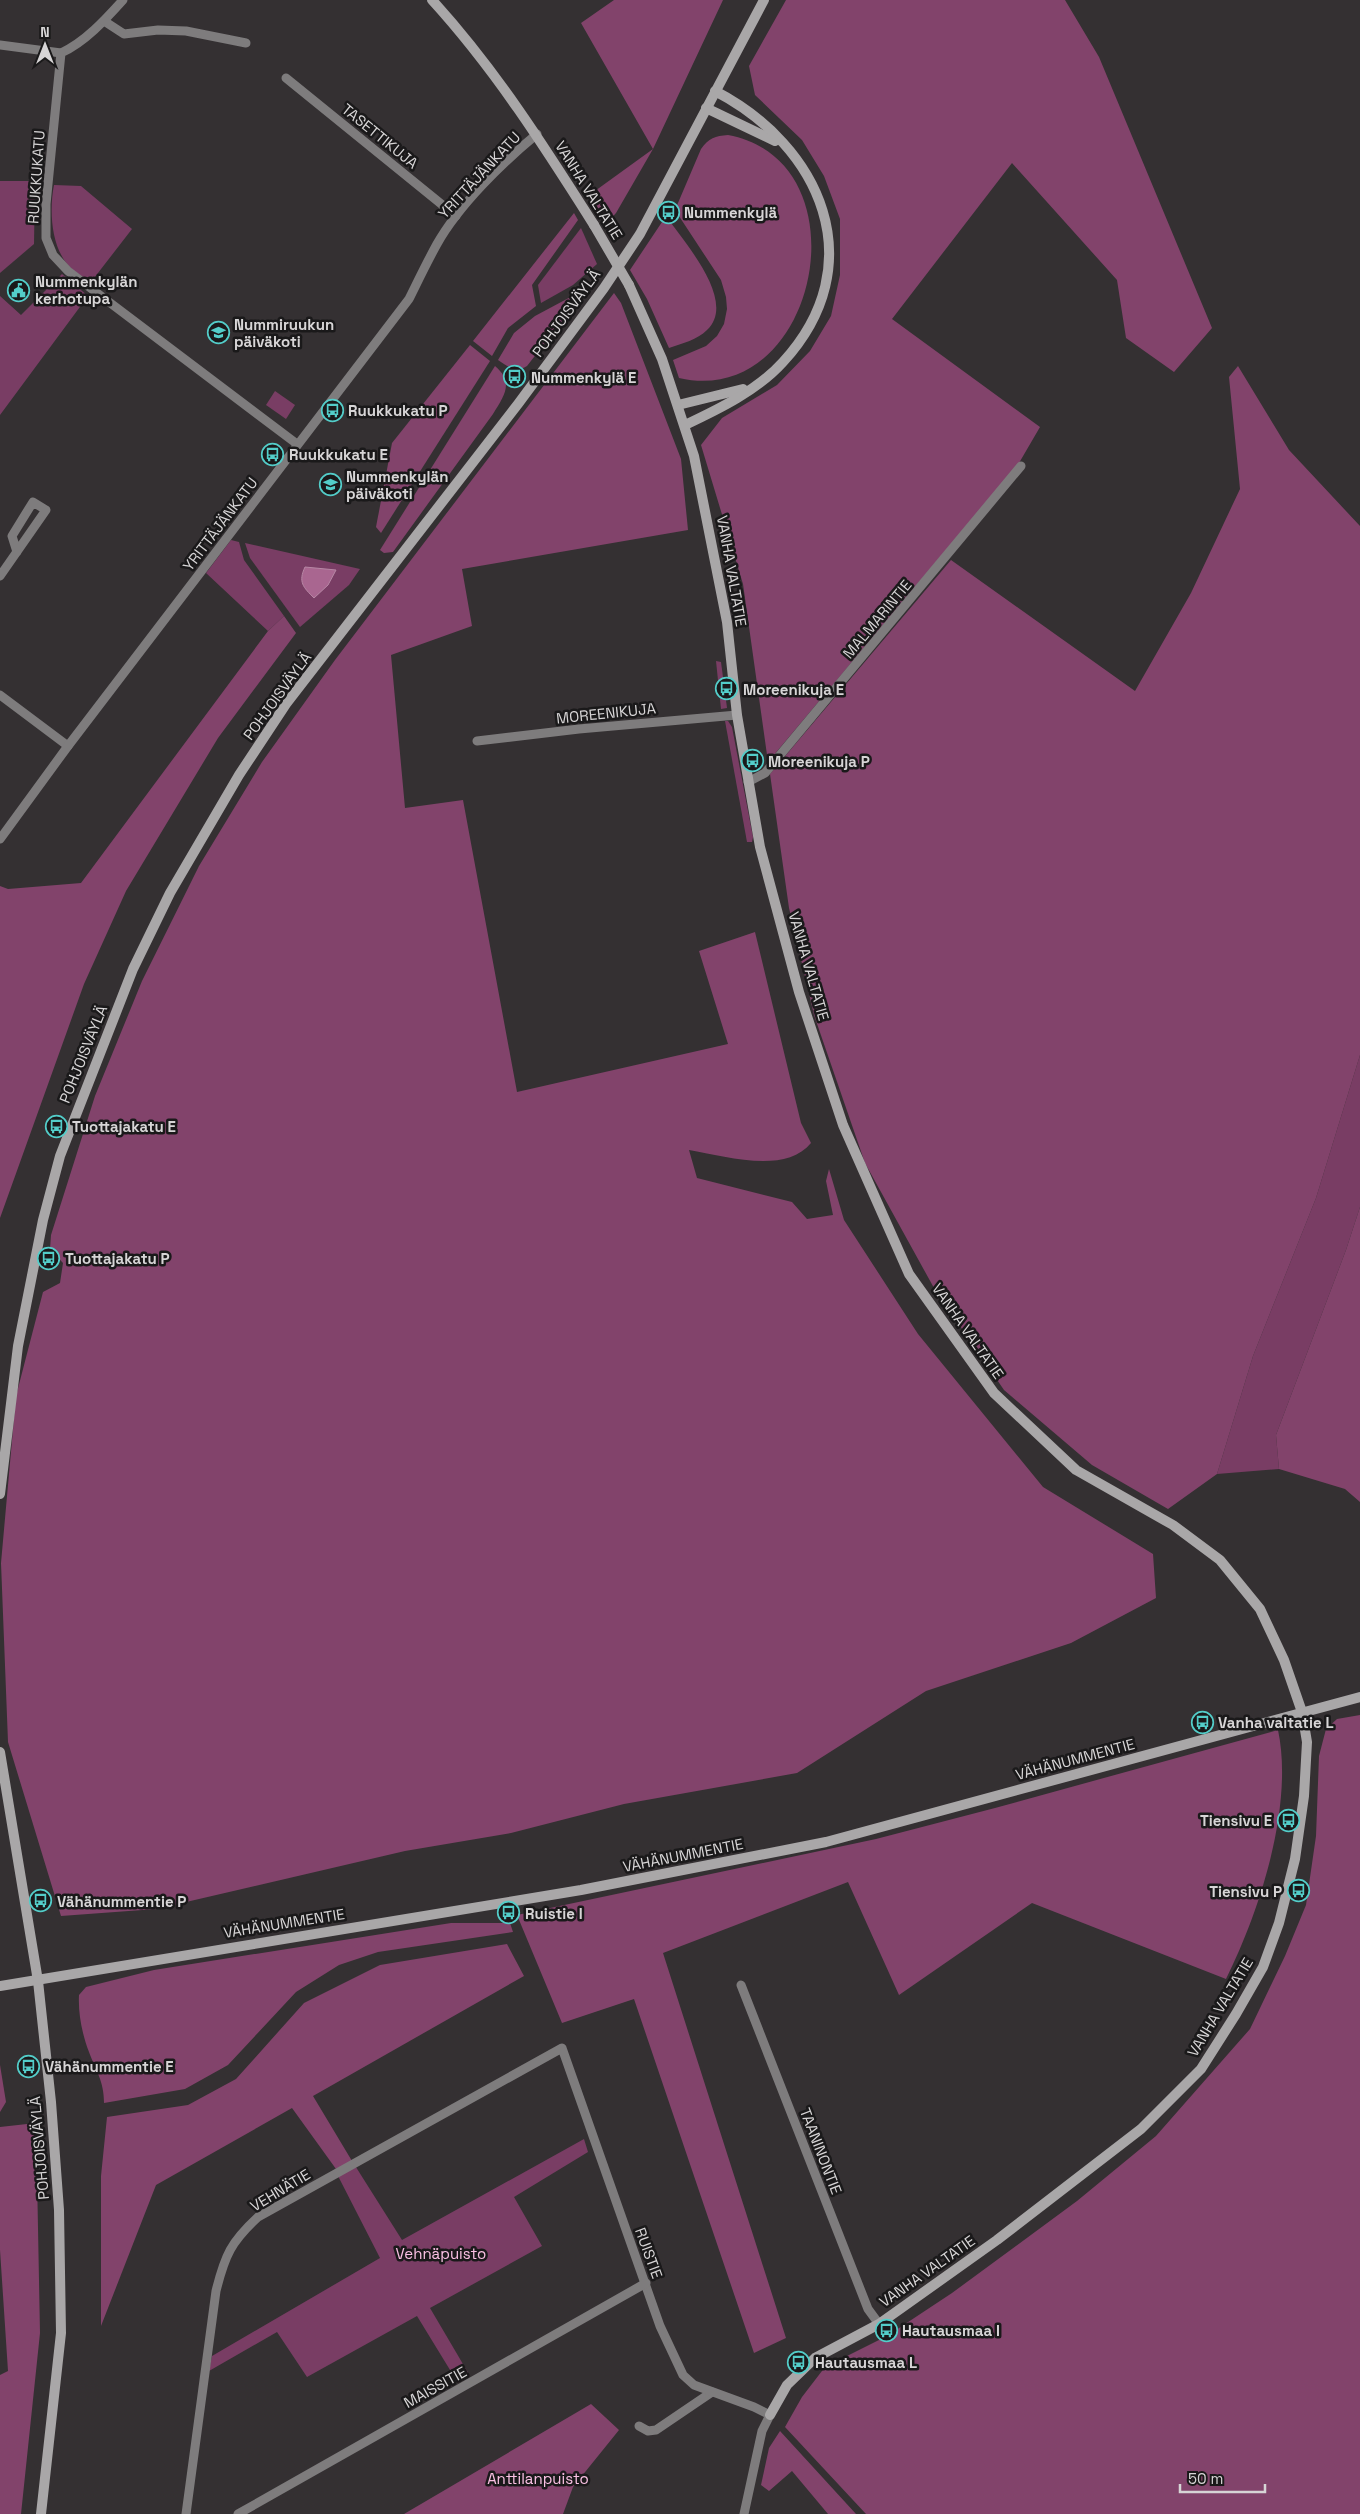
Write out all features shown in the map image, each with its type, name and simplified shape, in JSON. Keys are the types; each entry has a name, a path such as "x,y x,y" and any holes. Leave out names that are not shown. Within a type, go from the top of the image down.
{"street":[{"path":"0,45 61,53 71,49 104,22 122,0"},
{"name":"VANHA VALTATIE","path":"432,0 463,34 537,134 629,285 662,359 685,425 703,496 727,622 737,715 760,847 799,992 844,1125 909,1274 994,1393 1076,1470 1173,1525 1220,1560 1260,1610 1284,1660 1302,1712 1307,1742 1304,1796 1286,1899 1263,1967 1201,2069 1134,2134 1004,2235 878,2324 816,2358 787,2385 770,2416"},
{"name":"POHJOISVÄYLÄ","path":"0,1494 18,1346 43,1220 60,1156 133,969 170,893 238,776 286,704 506,419 604,288 644,227 764,0"},
{"path":"104,22 124,34 158,30 186,31 246,43"},
{"name":"RUUKKUKATU","path":"61,53 46,204 46,238 53,255 82,281 298,444"},
{"name":"TASETTIKUJA","path":"286,78 456,216"},
{"path":"685,425 712,412 764,380 783,362 811,324 827,278 829,232 823,207 814,186 791,154 757,118 715,91"},
{"path":"706,108 769,138 791,154"},
{"name":"YRITTÄJÄNKATU","path":"0,839 68,746 409,299 437,243 456,216 496,173 537,134"},
{"path":"678,405 731,393 764,380"},
{"name":"MALMARINTIE","path":"748,782 765,773 1021,466"},
{"path":"0,576 17,552 46,510 33,502 12,536 17,552"},
{"path":"0,695 68,746"},
{"name":"MOREENIKUJA","path":"478,741 627,724 737,715"},
{"name":"VÄHÄNUMMENTIE","path":"0,1986 581,1890 816,1844 1302,1712 1360,1698"},
{"name":"POHJOISVÄYLÄ","path":"0,1752 38,1981 60,2210 61,2334 42,2514"},
{"name":"TAANINONTIE","path":"741,1985 868,2309 878,2324"},
{"name":"RUISTIE","path":"562,2048 660,2326 683,2375 694,2385 754,2407 770,2416"},
{"name":"VEHNÄTIE","path":"186,2514 216,2291 223,2262 237,2237 258,2217 562,2048"},
{"name":"MAISSITIE","path":"238,2514 646,2283"},
{"path":"639,2426 648,2432 656,2430 712,2392"},
{"path":"744,2514 762,2431 770,2416"}],"green space":[{"path":"614,0 723,0 653,149 581,23"},
{"path":"786,0 1065,0 1099,57 1212,328 1174,372 1126,338 1117,280 1012,163 892,319 1040,427 1019,463 768,762 743,584 701,445 722,418 777,385 810,351 831,316 840,275 840,219 824,176 802,140 755,95 749,66"},
{"path":"728,135 772,154 799,188 811,232 808,278 793,322 765,357 727,378 679,378 673,360 706,346 717,336 724,324 727,309 721,280 675,210 701,149 713,138"},
{"path":"653,149 616,213 605,225 588,196"},
{"path":"0,181 35,181 34,244 0,273"},
{"path":"54,185 81,186 132,229 91,282 71,268 58,249 52,217"},
{"path":"574,213 578,220 532,285 536,306 508,328 492,356 473,341"},
{"path":"666,216 695,255 712,288 716,303 715,318 707,330 694,339 669,348 647,299 630,270"},
{"path":"581,228 597,264 573,285 541,303 538,285"},
{"path":"62,274 88,296 0,415 0,296 21,315"},
{"path":"578,293 581,297 527,366 515,369 498,360 514,333 535,316"},
{"path":"614,293 621,303 681,459 688,530 462,569 472,626 391,655 405,808 463,800 517,1092 728,1044 699,951 755,932 801,1123 811,1143 800,1153 770,1161 737,1159 689,1150 697,1178 792,1202 807,1219 833,1215 826,1181 829,1169 844,1220 918,1334 1043,1487 1153,1554 1156,1598 1071,1643 926,1691 797,1773 624,1804 511,1833 405,1851 156,1909 61,1916 8,1742 1,1563 16,1396 43,1292 60,1283 63,1263 50,1249 51,1235 95,1096 142,981 199,866 262,762 335,660"},
{"path":"470,345 490,361 381,533 376,527 392,443"},
{"path":"495,366 504,378 506,389 493,414 393,552 384,553 380,550"},
{"path":"1238,366 1289,450 1360,526 1360,1055 1316,1198 1253,1356 1217,1474 1168,1509 1092,1465 1004,1390 934,1288 865,1163 814,1015 789,908 770,774 951,560 1135,691 1191,593 1240,489 1229,377"},
{"path":"275,391 295,405 286,419 266,405"},
{"path":"231,540 239,542 244,560 284,616 268,631 206,573"},
{"path":"245,543 360,569 349,585 300,627 250,558"},
{"path":"284,616 296,633 218,738 126,891 84,984 0,1218 0,886 8,889 81,883 268,631"},
{"path":"716,661 721,662 727,708 721,709"},
{"path":"725,721 728,721 732,727 753,837 752,842 747,842"},
{"path":"1360,1055 1360,1207 1346,1250 1276,1435 1279,1469 1217,1474 1253,1356 1316,1198"},
{"path":"1360,1207 1360,1502 1345,1489 1279,1469 1276,1435 1346,1250"},
{"path":"1360,1715 1360,2514 866,2514 785,2427 802,2397 825,2367 887,2336 952,2293 1077,2201 1156,2136 1250,2029 1285,1956 1306,1905 1316,1836 1319,1756 1326,1729 1337,1719"},
{"path":"1278,1730 1282,1759 1278,1824 1262,1890 1239,1952 1226,1979 1032,1903 899,1995 848,1882 663,1953 786,2338 754,2353 634,1999 562,2023 517,1915 876,1839"},
{"path":"451,1923 510,1923 513,1932 378,1952 339,1965 296,1992 228,2065 185,2089 104,2103 101,2082 81,2024 79,1995 86,1987 154,1970"},
{"path":"507,1944 524,1976 313,2096 352,2161 336,2169 292,2108 156,2185 101,2326 101,2176 107,2117 188,2105 236,2079 304,2003 380,1965"},
{"path":"0,2065 6,2102 0,2112"},
{"path":"36,2123 40,2333 21,2514 0,2514 0,2375 8,2371 0,2250 0,2127"},
{"name":"Vehnäpuisto","path":"584,2139 588,2152 514,2197 542,2246 430,2308 470,2376 458,2383 417,2316 307,2377 277,2332 209,2371 212,2356 380,2258 337,2174 354,2164 402,2240"},
{"name":"Anttilanpuisto","path":"591,2404 619,2430 573,2487 563,2514 404,2514"},
{"path":"780,2431 856,2514 828,2514 792,2471 769,2491 761,2485 769,2448"}],"shaded area":[{"path":"305,567 336,570 328,585 314,598 303,584 302,577"}],"place":[{"name":"Nummenkylä","path":"668,212"},
{"name":"Nummenkylän kerhotupa","path":"19,290"},
{"name":"Nummiruukun päiväkoti","path":"218,333"},
{"name":"Nummenkylä E","path":"515,377"},
{"name":"Ruukkukatu P","path":"332,410"},
{"name":"Ruukkukatu E","path":"273,454"},
{"name":"Nummenkylän päiväkoti","path":"330,485"},
{"name":"Moreenikuja E","path":"727,689"},
{"name":"Moreenikuja P","path":"752,761"},
{"name":"Tuottajakatu E","path":"56,1126"},
{"name":"Tuottajakatu P","path":"49,1258"},
{"name":"Vanha valtatie L","path":"1202,1722"},
{"name":"Tiensivu E","path":"1288,1820"},
{"name":"Tiensivu P","path":"1298,1891"},
{"name":"Vähänummentie P","path":"41,1901"},
{"name":"Ruistie I","path":"509,1913"},
{"name":"Vähänummentie E","path":"29,2066"},
{"name":"Hautausmaa I","path":"886,2330"},
{"name":"Hautausmaa L","path":"799,2362"}]}
